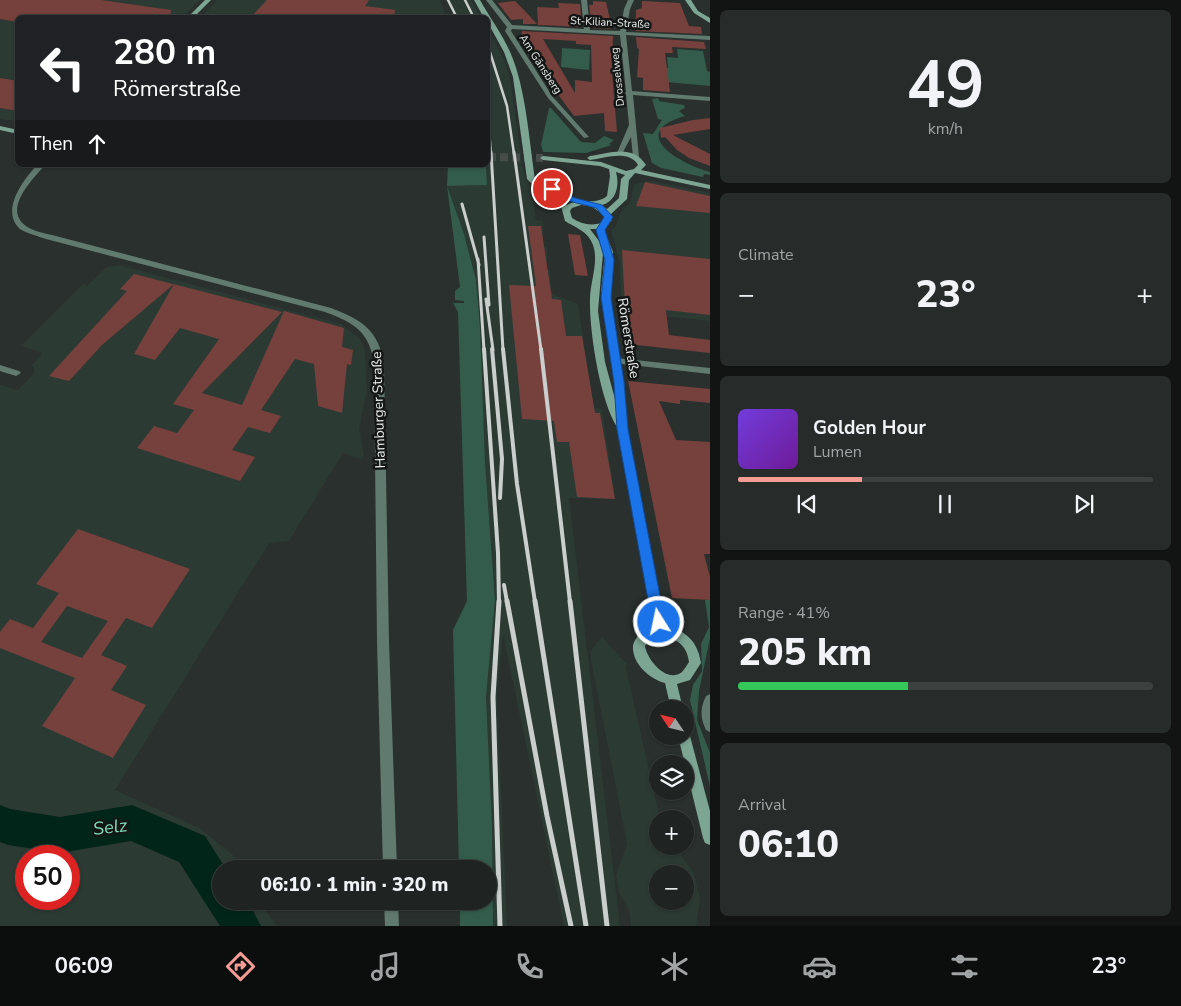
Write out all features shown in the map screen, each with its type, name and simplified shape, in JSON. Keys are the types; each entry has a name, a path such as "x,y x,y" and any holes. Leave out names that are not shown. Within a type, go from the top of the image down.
{"main road":[{"path":"192,15 208,0"},
{"path":"477,0 485,15"},
{"path":"688,0 696,12 710,21"},
{"path":"490,23 507,52 516,77 530,170 534,183 560,201 567,210 572,205 584,203"},
{"path":"0,127 15,128"},
{"path":"0,127 15,131"},
{"path":"554,159 607,157 620,153 636,157 642,165 683,182"},
{"path":"530,170 542,183 567,198 594,204 605,202 612,197 614,176 604,161 607,157"},
{"path":"543,158 634,172 710,187"},
{"path":"634,172 642,165"},
{"name":"Römerstraße","path":"634,172 626,177 623,199 607,213 608,220 600,230 609,260 606,298 616,361 622,429 660,630"},
{"path":"594,204 607,213"},
{"name":"Römerstraße","path":"567,210 568,219 582,226 592,235 598,248 594,298 596,330 606,381 622,429"},
{"path":"582,226 603,224"},
{"path":"652,631 669,631 686,640 695,655 692,670 687,676 670,679 647,668 639,654 641,640 652,631"},
{"path":"670,679 675,700"},
{"path":"686,745 710,838"}],"street":[{"name":"Am Gänsberg","path":"489,0 510,27 508,31 550,97 586,137"},
{"path":"584,0 587,31"},
{"name":"Drosselweg","path":"631,0 627,9 623,32 636,157"},
{"name":"St-Kilian-Straße","path":"510,27 710,38"},
{"path":"628,93 710,99"},
{"name":"Drosselweg","path":"620,153 633,123"},
{"name":"Hamburger Straße","path":"39,167 20,188 14,200 13,211 20,226 58,240 328,310 358,323 366,330 376,345 379,365 383,641 390,860"},
{"path":"616,361 710,370"},
{"path":"0,368 16,372"},
{"path":"710,700 707,711 710,726"},
{"path":"391,910 392,926"}],"shaded area":[{"path":"0,0 200,0 184,15 15,15 15,121 0,119"},
{"path":"217,0 440,0 445,15 203,15"},
{"path":"446,0 471,0 480,15 454,15"},
{"path":"490,33 505,62 510,78 523,170 527,182 536,193 532,195 536,220 543,221 543,245 547,248 547,268 550,271 552,294 578,304 594,408 602,409 615,499 569,498 620,926 564,926 503,635 497,697 507,926 493,926 493,910 497,910 497,860 492,860 486,697 495,600 485,462 480,327 476,280 464,234 447,186 487,185 487,167 490,167"},
{"path":"652,181 710,193 710,321 626,312 621,302 620,263 611,230 616,226 619,215 630,202 634,184"},
{"path":"119,265 341,324 361,340 365,352 367,390 359,429 364,456 361,459 343,453 289,541 269,543 115,790 201,829 234,856 236,860 212,860 212,910 265,910 277,926 0,926 0,385 18,390 35,372 32,365 42,353 21,346 83,284 87,286 107,267"},
{"path":"602,637 627,664 626,668 649,770 649,800 656,800 658,810 649,810 649,855 681,855 688,865 649,865 649,910 694,910 694,873 700,899 696,926 631,926 629,910 619,893 616,875 627,844 591,660 591,650"}],"green space":[{"path":"562,48 590,50 589,70 561,67"},
{"path":"677,49 703,51 707,71 710,72 710,86 655,81 660,67 668,68 667,57 678,58"},
{"path":"658,98 659,101 684,105 685,108 679,111 685,116 668,123 660,131 659,139 664,147 685,162 710,172 710,175 704,174 703,177 661,168 652,163 643,133 653,134 662,120 658,119 652,99"},
{"path":"549,108 581,142 595,143 604,136 614,140 609,144 612,145 586,153 543,152 541,145"},
{"path":"448,167 486,167 487,185 447,186"},
{"path":"447,186 464,234 476,280 480,327 485,462 495,600 486,697 492,860 459,860 453,630 467,601 458,312 453,303 464,303 464,301 455,300 455,291 460,287"},
{"path":"705,600 710,600 710,638 699,691 697,720 710,753 710,786 694,717 694,700 690,700 693,685 702,671 701,644 709,627"},
{"path":"460,910 493,910 493,926 460,926"}],"building":[{"path":"0,0 101,0 171,10 170,15 15,15 15,22 0,19"},
{"path":"267,0 369,0 365,6 395,10 394,15 253,15"},
{"path":"515,1 537,24 523,24 523,19 511,20 498,3"},
{"path":"593,1 606,2 612,29 592,28 589,5 593,5"},
{"path":"642,1 680,3 689,26 701,27 702,34 636,31 636,10 642,8"},
{"path":"558,3 580,4 582,27 538,25 537,7 559,8"},
{"path":"522,31 613,36 612,72 617,132 605,131 604,113 574,116 542,73 521,38","holes":["543,39 576,41 576,44 591,45 592,82 575,80 575,93"]},
{"path":"636,37 704,42 706,49 672,47 673,53 665,53 670,92 643,90 643,78 637,77 639,49 637,48"},
{"path":"0,78 15,80 15,110 0,108"},
{"path":"710,118 710,129 673,135 710,154 710,166 689,158 677,150 665,137 661,138 660,128"},
{"path":"645,182 710,196 710,213 636,206"},
{"path":"528,226 541,226 552,299 561,300 566,336 582,336 595,413 600,413 615,499 577,497 569,442 557,442 554,421 522,419 509,285 536,286"},
{"path":"568,234 580,235 588,276 575,275"},
{"path":"622,250 710,259 710,315 666,310 669,335 710,340 710,353 627,344"},
{"path":"134,274 174,284 102,345 69,381 49,376 127,291 120,289"},
{"path":"174,284 282,312 202,393 242,405 284,311 344,328 342,347 353,350 351,365 347,364 342,413 318,406 314,364 295,359 261,410 281,416 270,433 248,427 232,450 255,457 240,481 137,448 154,426 177,433 194,410 173,404 219,339 180,328 155,360 134,354"},
{"path":"628,381 710,389 710,403 680,400 680,404 659,401 676,440 710,442 710,554 704,554 710,577 710,600 672,598"},
{"path":"78,529 190,569 152,628 126,618 101,655 127,666 111,690 146,705 113,758 42,726 75,678 0,648 0,632 10,619 33,628 59,593 36,584","holes":["67,606 108,621 82,658 41,642"]}],"waterway":[{"name":"Selz","path":"0,823 8,827 60,835 132,823 192,849 212,880"},
{"name":"Selz","path":"232,910 242,926"}],"tunnel":[{"path":"490,157 543,158"}],"railway":[{"path":"448,0 456,15"},
{"path":"465,0 472,15"},
{"path":"490,52 507,106 514,154"},
{"path":"490,142 491,154"},
{"path":"491,152 503,350"},
{"path":"514,152 541,350"},
{"path":"462,204 478,262"},
{"path":"484,237 489,305"},
{"path":"478,262 484,350"},
{"path":"486,299 493,350"},
{"path":"484,349 498,553 499,601"},
{"path":"492,349 502,459 500,498"},
{"path":"503,349 517,484 535,602"},
{"path":"541,349 570,602"},
{"path":"504,585 507,602"},
{"path":"499,601 493,697 500,926"},
{"path":"507,601 547,816 571,926"},
{"path":"535,601 586,926"},
{"path":"570,601 607,926"}],"route":[{"path":"552,189 572,200 594,204 606,211 608,217 608,220 601,226 600,230 609,252 605,289 619,382 622,429 659,622"}]}
